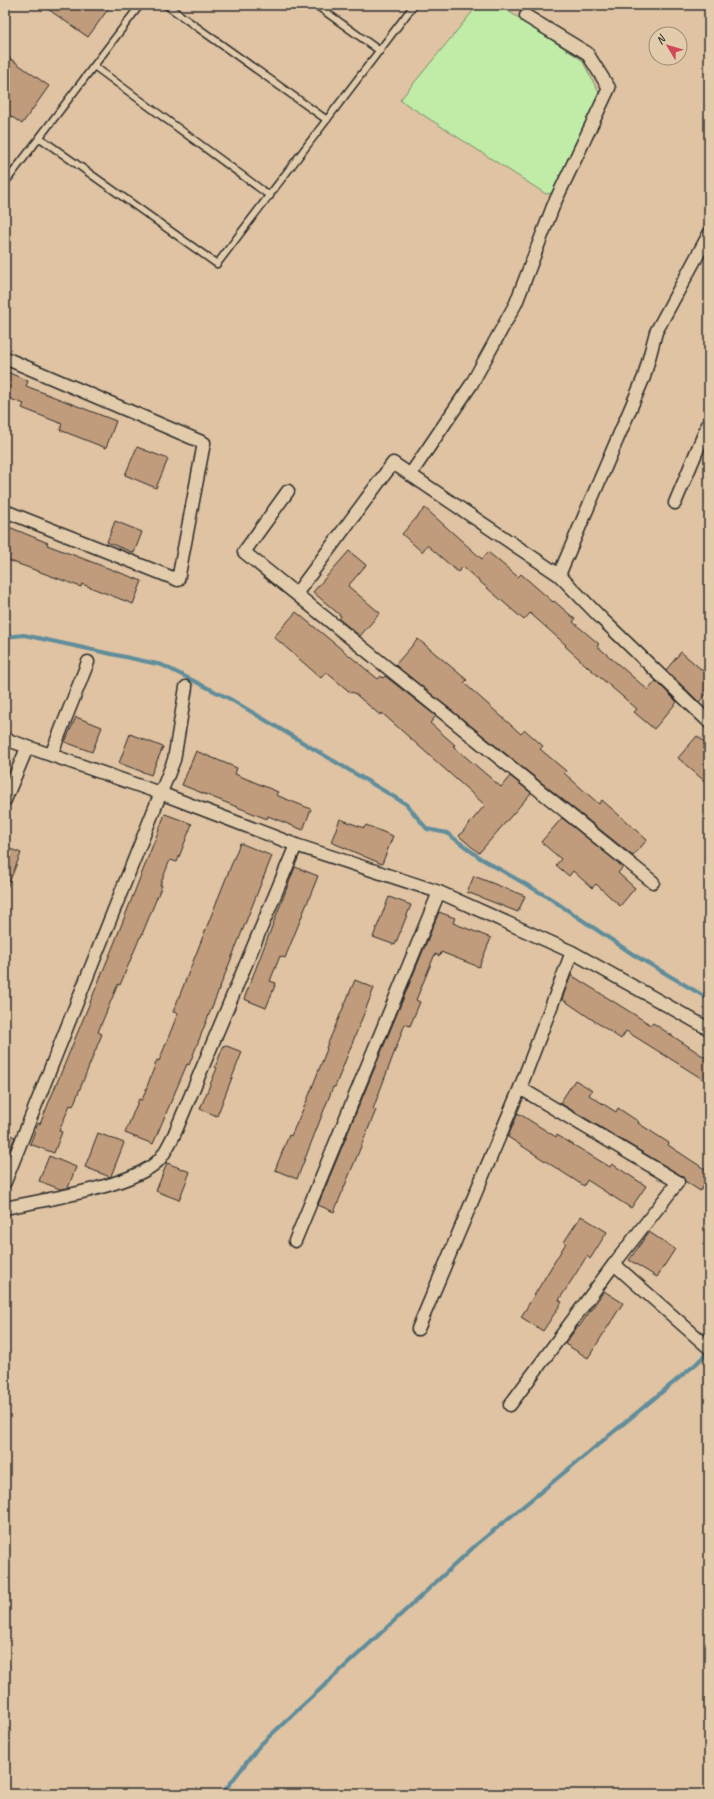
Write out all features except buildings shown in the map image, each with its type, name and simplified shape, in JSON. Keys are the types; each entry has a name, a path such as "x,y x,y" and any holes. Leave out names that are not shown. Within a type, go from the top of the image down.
{"street":[{"path":"410,475 471,385 516,303 554,204 609,88 587,53 526,16"},
{"path":"559,574 644,377 656,332 709,234"},
{"path":"5,358 204,443 178,580 5,511"},
{"path":"675,503 709,422"},
{"path":"296,594 393,464 559,574 602,619 707,715"},
{"path":"288,491 244,552 653,882"},
{"path":"51,755 88,662"},
{"path":"5,1182 174,760 186,687"},
{"path":"5,739 27,748 160,793 296,846 439,892 572,952 709,1029"},
{"path":"5,800 27,748"},
{"path":"5,1208 105,1186 127,1179 157,1162 163,1155 174,1135 296,846"},
{"path":"295,1241 439,892"},
{"path":"418,1329 520,1088 572,952"},
{"path":"510,1405 614,1264 678,1182 520,1088"},
{"path":"614,1264 709,1348"}],"lane":[{"path":"8,179 140,5"},
{"path":"166,5 327,120"},
{"path":"316,5 380,51"},
{"path":"40,138 218,264 414,5"},
{"path":"94,66 270,196"}],"green space":[{"path":"478,5 499,5 582,60 599,93 552,193 546,194 400,100"}],"waterway":[{"path":"5,637 24,635 162,665 230,699 406,804 427,829 447,833 480,858 548,897 634,955 709,999"},
{"path":"222,1794 260,1745 476,1545 696,1364 709,1351"}]}
